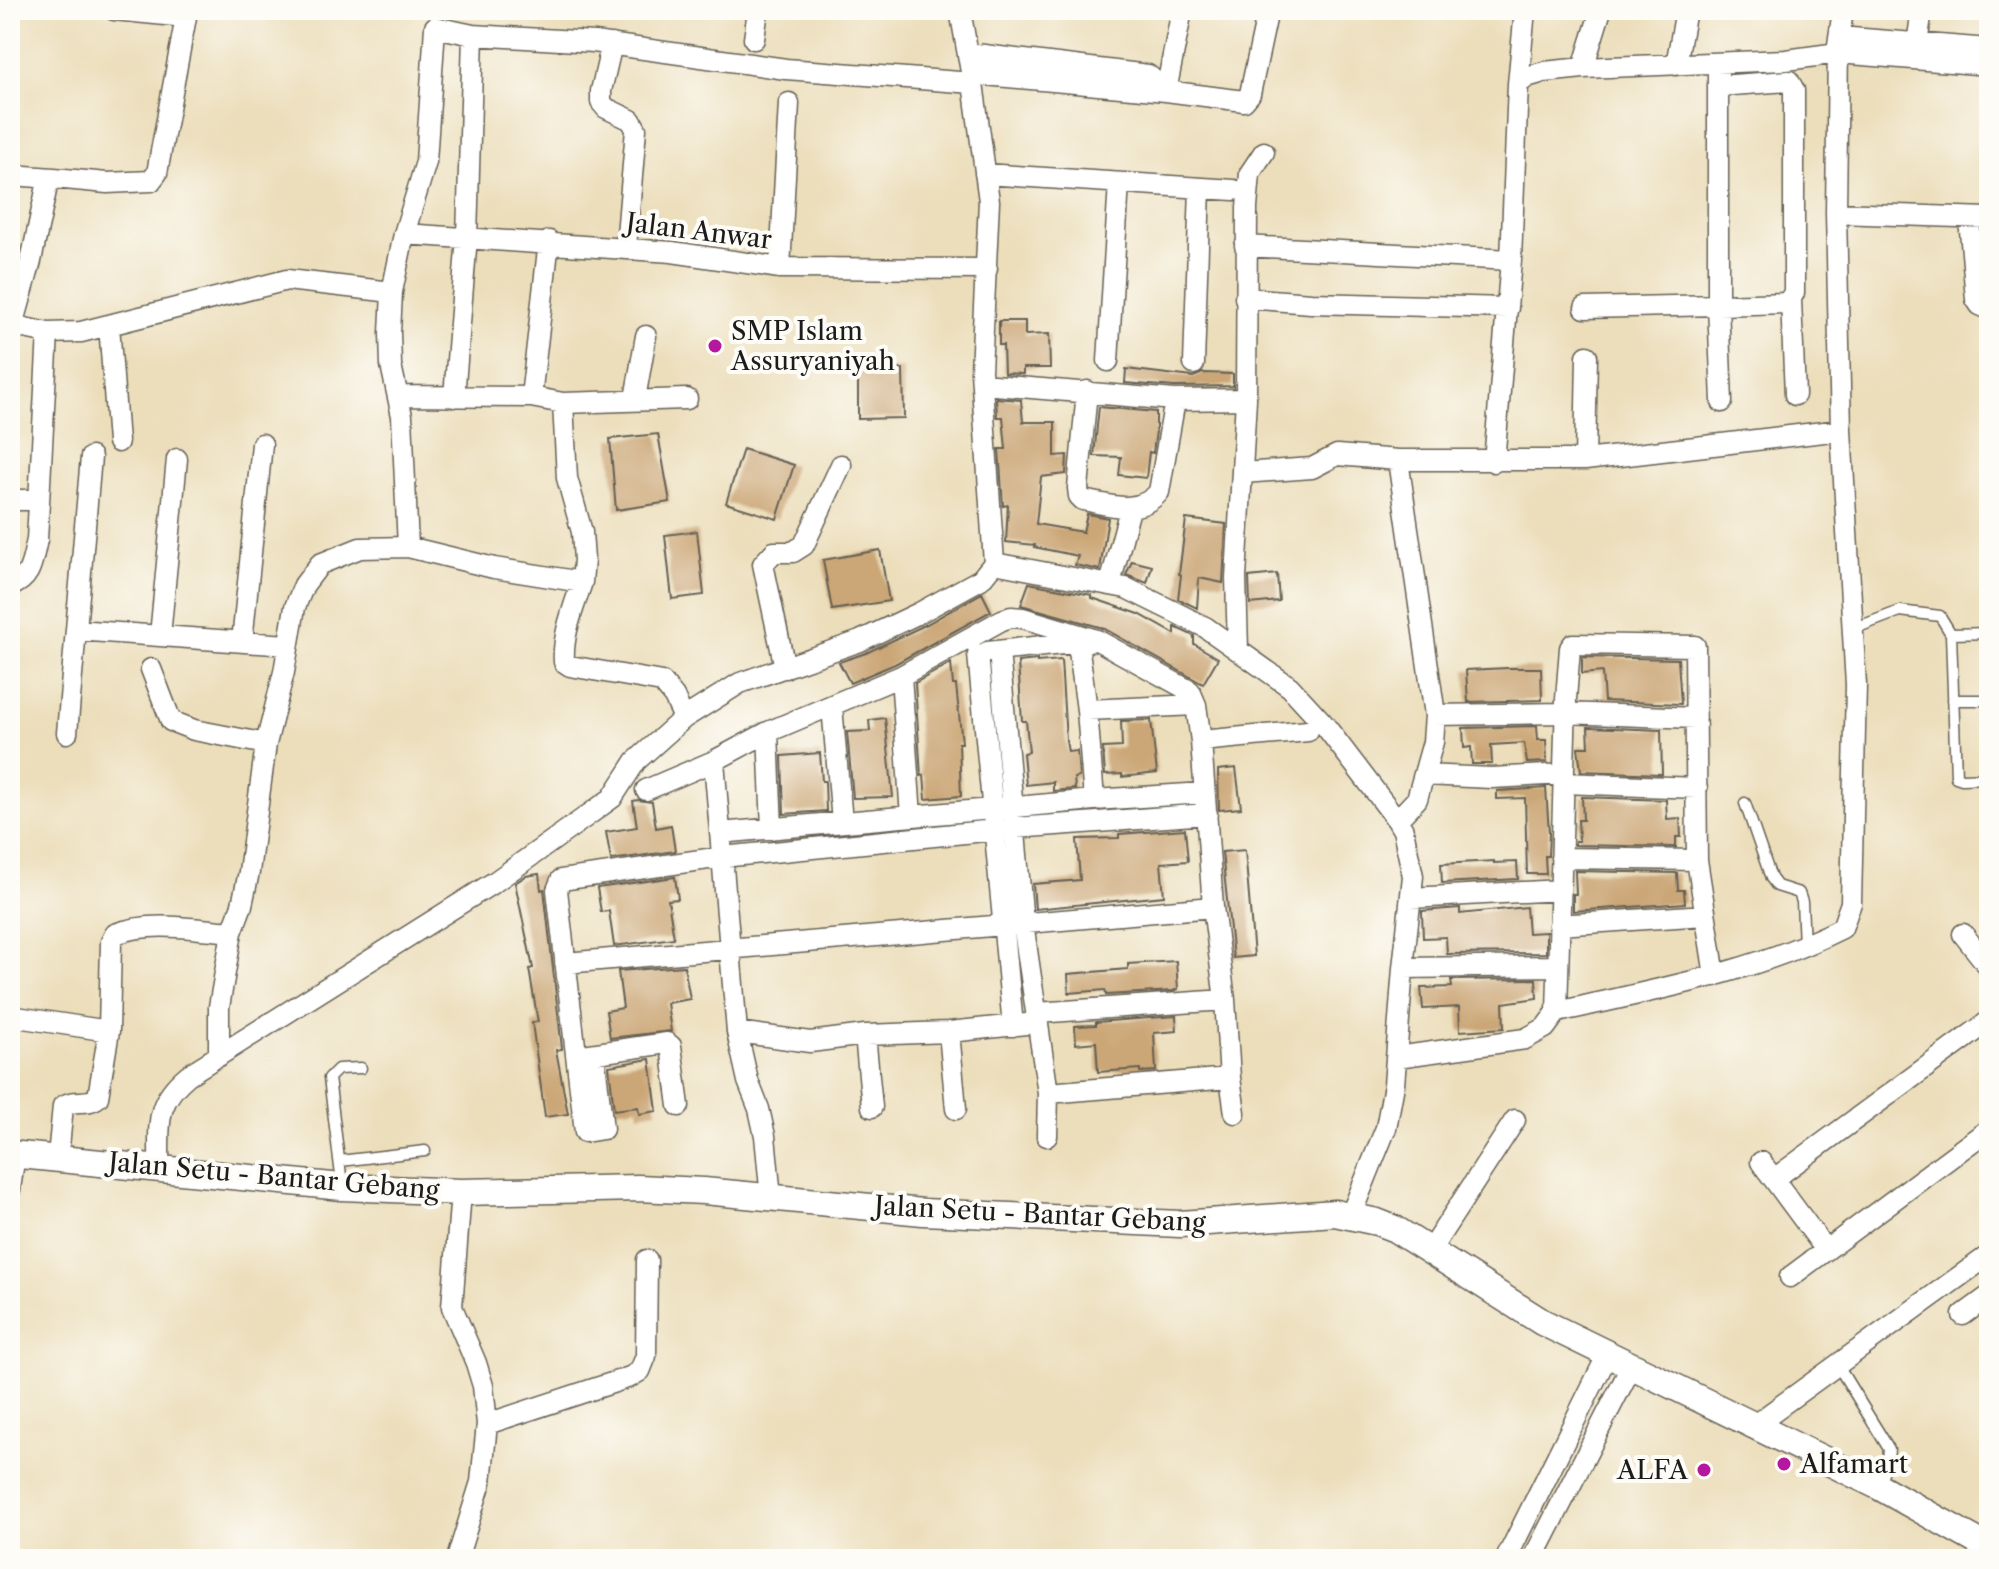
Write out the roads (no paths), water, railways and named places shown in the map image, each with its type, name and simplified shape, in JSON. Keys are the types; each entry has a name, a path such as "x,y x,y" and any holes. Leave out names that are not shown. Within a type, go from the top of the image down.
{"main road":[{"name":"Jalan Setu - Bantar Gebang","path":"13,1154 342,1187 461,1192 638,1188 923,1212 1180,1224 1335,1213 1395,1229 1542,1322 1878,1486 1981,1550"}],"street":[{"path":"10,175 107,183 151,181 157,173 186,17 114,10"},
{"path":"754,39 758,10"},
{"path":"159,1167 161,1108 171,1089 496,881 601,806 612,798 636,761 684,718 740,683 860,641 919,613 981,579 994,563 982,384 989,201 960,10"},
{"path":"1166,91 1182,10"},
{"path":"408,547 400,396 391,365 392,292 404,234 426,162 435,22 473,35 612,44 786,69 971,70 1244,101 1250,94 1268,10"},
{"path":"1494,462 1508,308 1518,84 1525,10"},
{"path":"1583,68 1601,10"},
{"path":"1676,65 1686,10"},
{"path":"1557,1012 1715,976 1804,947 1842,928 1851,903 1856,685 1841,430 1836,213 1838,45 1843,10"},
{"path":"1917,44 1922,10"},
{"path":"454,397 467,237 473,35"},
{"path":"612,44 601,102 606,108 631,120 636,129 626,247"},
{"path":"1518,84 1527,77 1544,72 1786,60 1838,45 1917,44 1989,49"},
{"path":"1838,45 1989,65"},
{"path":"1718,64 1718,305 1722,402"},
{"path":"1718,86 1789,81 1793,85 1794,293 1791,300 1795,395"},
{"path":"780,268 789,103"},
{"path":"1238,650 1236,578 1246,399 1245,246 1250,173 1264,152"},
{"path":"985,174 1234,190"},
{"path":"54,178 47,186 31,261 12,325 48,333 81,332 287,280 392,292"},
{"path":"1108,361 1119,183"},
{"path":"1194,364 1200,188"},
{"path":"1836,213 1979,218 1976,299 1989,309"},
{"name":"Jalan Anwar","path":"404,234 626,247 780,268 987,269"},
{"path":"531,397 549,241"},
{"path":"1245,246 1511,260"},
{"path":"1245,298 1311,303 1508,308"},
{"path":"1585,308 1775,305 1791,300"},
{"path":"109,325 118,442"},
{"path":"10,586 23,581 37,540 48,333"},
{"path":"635,399 646,336"},
{"path":"1585,460 1587,356"},
{"path":"982,384 1175,400 1246,399"},
{"path":"1087,391 1079,496 1083,500 1130,509 1154,498 1159,492 1175,400"},
{"path":"400,396 531,397 563,403 687,399"},
{"path":"563,403 567,478 582,532 584,560 582,582 563,649 564,662 570,666 662,682 674,697 684,718"},
{"path":"1242,473 1312,468 1337,455 1494,462 1585,460 1841,430"},
{"path":"242,642 262,444"},
{"path":"67,733 91,457"},
{"path":"160,636 177,459"},
{"path":"1397,820 1417,799 1433,742 1435,715 1398,460"},
{"path":"785,668 763,564 774,552 793,552 804,545 841,465"},
{"path":"1110,584 1130,509"},
{"path":"219,1056 219,1007 232,932 249,872 266,744 295,607 304,585 320,564 360,548 408,547 494,568 582,582"},
{"path":"994,563 1126,588 1205,627 1290,687 1323,723 1403,830 1413,876 1397,1057 1386,1128 1350,1217"},
{"path":"646,790 714,761 768,732 901,676 1011,617 1023,618 1087,641 1190,691 1196,705 1201,741 1213,907 1235,1113"},
{"path":"76,630 288,645"},
{"path":"936,656 1087,641"},
{"path":"1087,641 1087,710 1094,800"},
{"path":"1397,1057 1525,1039 1545,1028 1557,1012 1565,713 1569,654 1573,644 1695,646 1697,860 1715,976"},
{"path":"988,652 1013,924 1013,1026"},
{"path":"151,669 171,721 194,730 266,744"},
{"path":"901,676 911,816"},
{"path":"1087,710 1196,705"},
{"path":"832,706 842,822"},
{"path":"1435,715 1565,713 1695,718"},
{"path":"1201,741 1308,731"},
{"path":"768,732 772,829"},
{"path":"714,761 737,1032 765,1136 771,1198"},
{"path":"1424,775 1563,779 1697,788"},
{"path":"679,1106 671,1046 667,1043 584,1055 565,963 557,890 561,880 1004,819 1094,800 1204,793"},
{"path":"720,833 911,816 1004,819 1207,814"},
{"path":"1561,858 1697,860"},
{"path":"1411,898 1560,890"},
{"path":"565,963 1213,907"},
{"path":"1559,925 1705,915"},
{"path":"1013,924 1037,1018 1048,1093 1047,1136"},
{"path":"58,1157 63,1106 74,1101 91,1102 98,1097 109,1031 111,942 115,934 125,930 172,927 232,932"},
{"path":"1963,934 1989,967"},
{"path":"1403,968 1558,966"},
{"path":"737,1032 810,1042 865,1035 1013,1026 1037,1018 1225,1000"},
{"path":"10,1016 109,1031"},
{"path":"1774,1179 1989,1021"},
{"path":"949,1032 956,1109"},
{"path":"865,1035 872,1107"},
{"path":"1048,1093 1230,1078"},
{"path":"1429,1252 1515,1120"},
{"path":"1790,1277 1989,1129"},
{"path":"10,1189 13,1154"},
{"path":"1761,1162 1826,1250"},
{"path":"457,1559 481,1482 487,1424 480,1374 452,1307 461,1192"},
{"path":"1753,1426 1989,1255"},
{"path":"487,1424 640,1371 646,1356 647,1260"},
{"path":"1963,1315 1989,1296"},
{"path":"1506,1559 1607,1356"},
{"path":"1533,1559 1631,1367"}],"lane":[{"path":"1853,629 1900,611 1940,616 1951,634 1956,777 1989,778"},
{"path":"1951,634 1989,633"},
{"path":"1953,700 1989,700"},
{"path":"1745,803 1771,878 1777,886 1799,893 1804,947"},
{"path":"342,1187 329,1078 338,1069 361,1068"},
{"path":"340,1161 425,1151"},
{"path":"1838,1366 1889,1449 1878,1486"}],"place":[{"name":"SMP Islam Assuryaniyah","path":"715,346"},
{"name":"Alfamart","path":"1784,1464"},
{"name":"ALFA","path":"1704,1470"}]}
